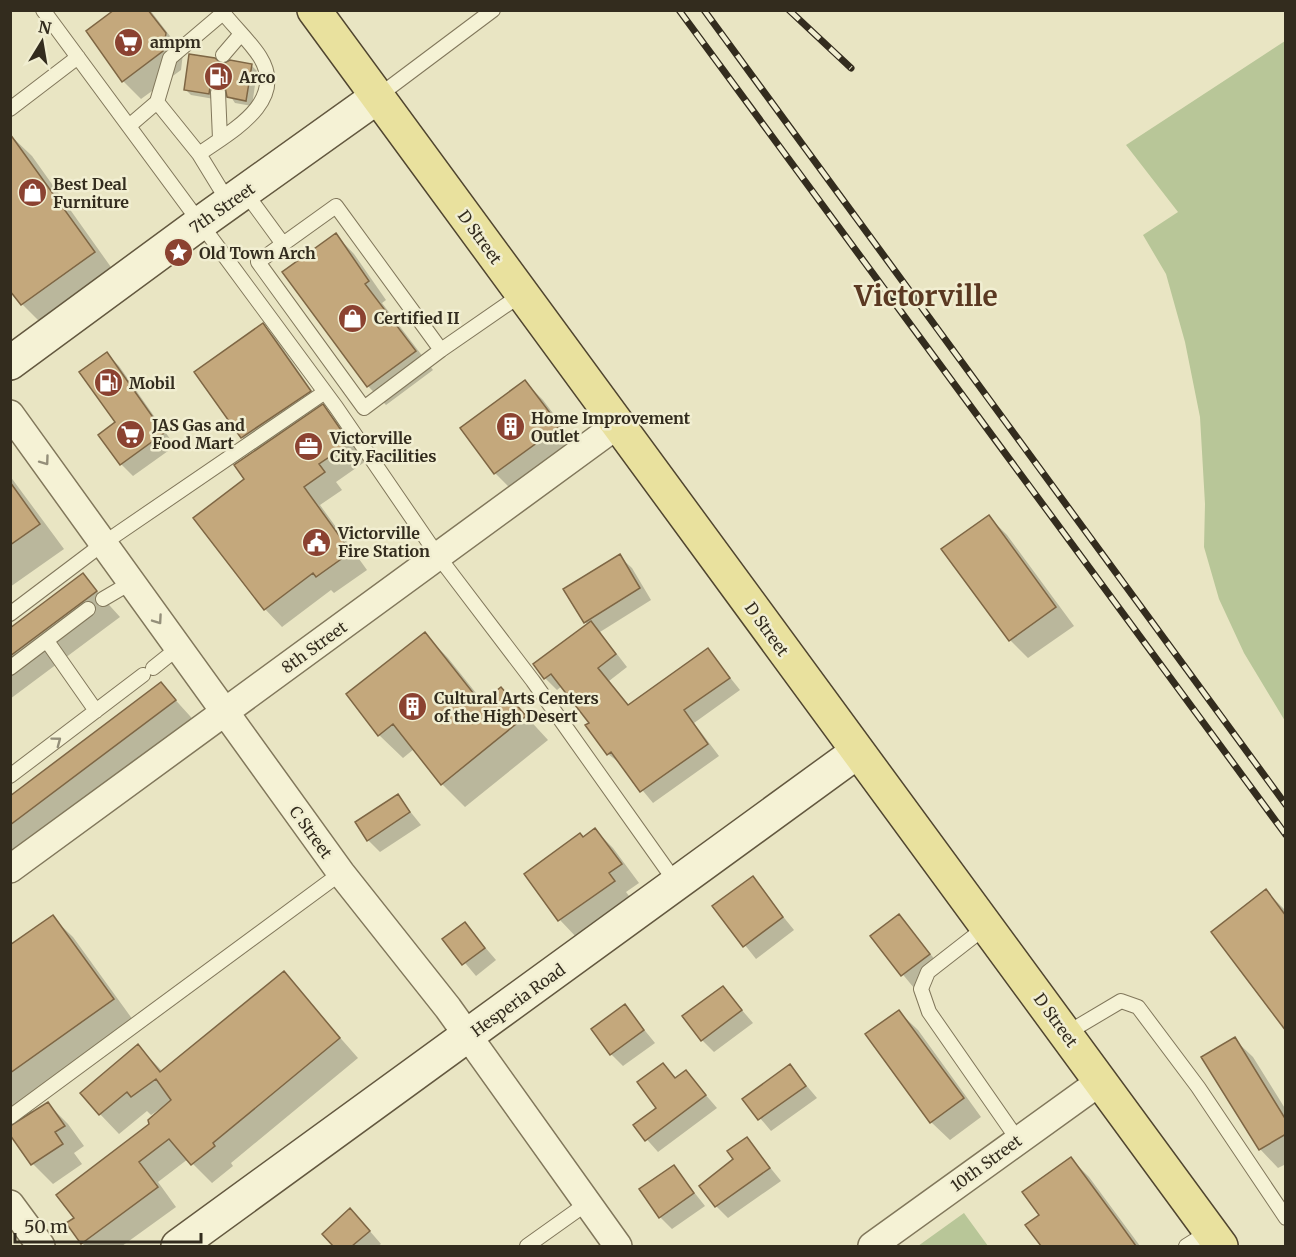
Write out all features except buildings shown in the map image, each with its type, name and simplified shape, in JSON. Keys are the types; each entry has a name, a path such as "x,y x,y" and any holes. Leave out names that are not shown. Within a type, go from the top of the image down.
{"main road":[{"name":"D Street","path":"314,10 857,752 1067,1033 1206,1241"},
{"name":"7th Street","path":"10,363 199,224 378,97"},
{"name":"Hesperia Road","path":"178,1246 857,752"}],"street":[{"name":"C Street","path":"10,414 341,873 468,1036 618,1246"},
{"name":"8th Street","path":"10,869 617,425"},
{"name":"10th Street","path":"872,1246 1101,1081"},
{"path":"10,1203 41,1246"}],"lane":[{"path":"43,10 325,392 438,556 533,681 677,884"},
{"path":"378,97 494,10"},
{"path":"129,126 158,102 170,58 222,12 260,57 268,75 265,97 252,115 200,154"},
{"path":"223,55 241,34"},
{"path":"10,109 78,57"},
{"path":"218,92 220,139"},
{"path":"158,102 237,197 283,244"},
{"path":"441,350 336,206 258,262 364,408 441,350 522,294"},
{"path":"10,614 104,543 325,392"},
{"path":"103,599 132,582"},
{"path":"10,668 88,609"},
{"path":"47,641 96,711"},
{"path":"10,776 178,648"},
{"path":"10,1117 341,873"},
{"path":"987,926 927,972 921,989 929,1012 1018,1140"},
{"path":"1067,1033 1121,1001 1138,1007 1198,1087 1286,1218"},
{"path":"527,1246 586,1204"}],"green space":[{"path":"1285,41 1285,721 1244,653 1219,599 1204,547 1205,504 1200,417 1185,342 1166,274 1143,235 1178,212 1126,145"},
{"path":"964,1213 988,1246 918,1246"}],"railway":[{"path":"679,10 1286,835"},
{"path":"704,10 1286,805"},
{"path":"789,10 851,68"}],"place":[{"name":"ampm","path":"129,42"},
{"name":"Arco","path":"218,77"},
{"name":"Best Deal Furniture","path":"32,193"},
{"name":"Old Town Arch","path":"178,253"},
{"name":"Certified II","path":"353,318"},
{"name":"Mobil","path":"108,383"},
{"name":"Home Improvement Outlet","path":"510,427"},
{"name":"JAS Gas and Food Mart","path":"131,434"},
{"name":"Victorville City Facilities","path":"309,447"},
{"name":"Victorville Fire Station","path":"317,542"},
{"name":"Cultural Arts Centers of the High Desert","path":"413,707"}],"district":[{"name":"Victorville","path":"926,296"}]}
